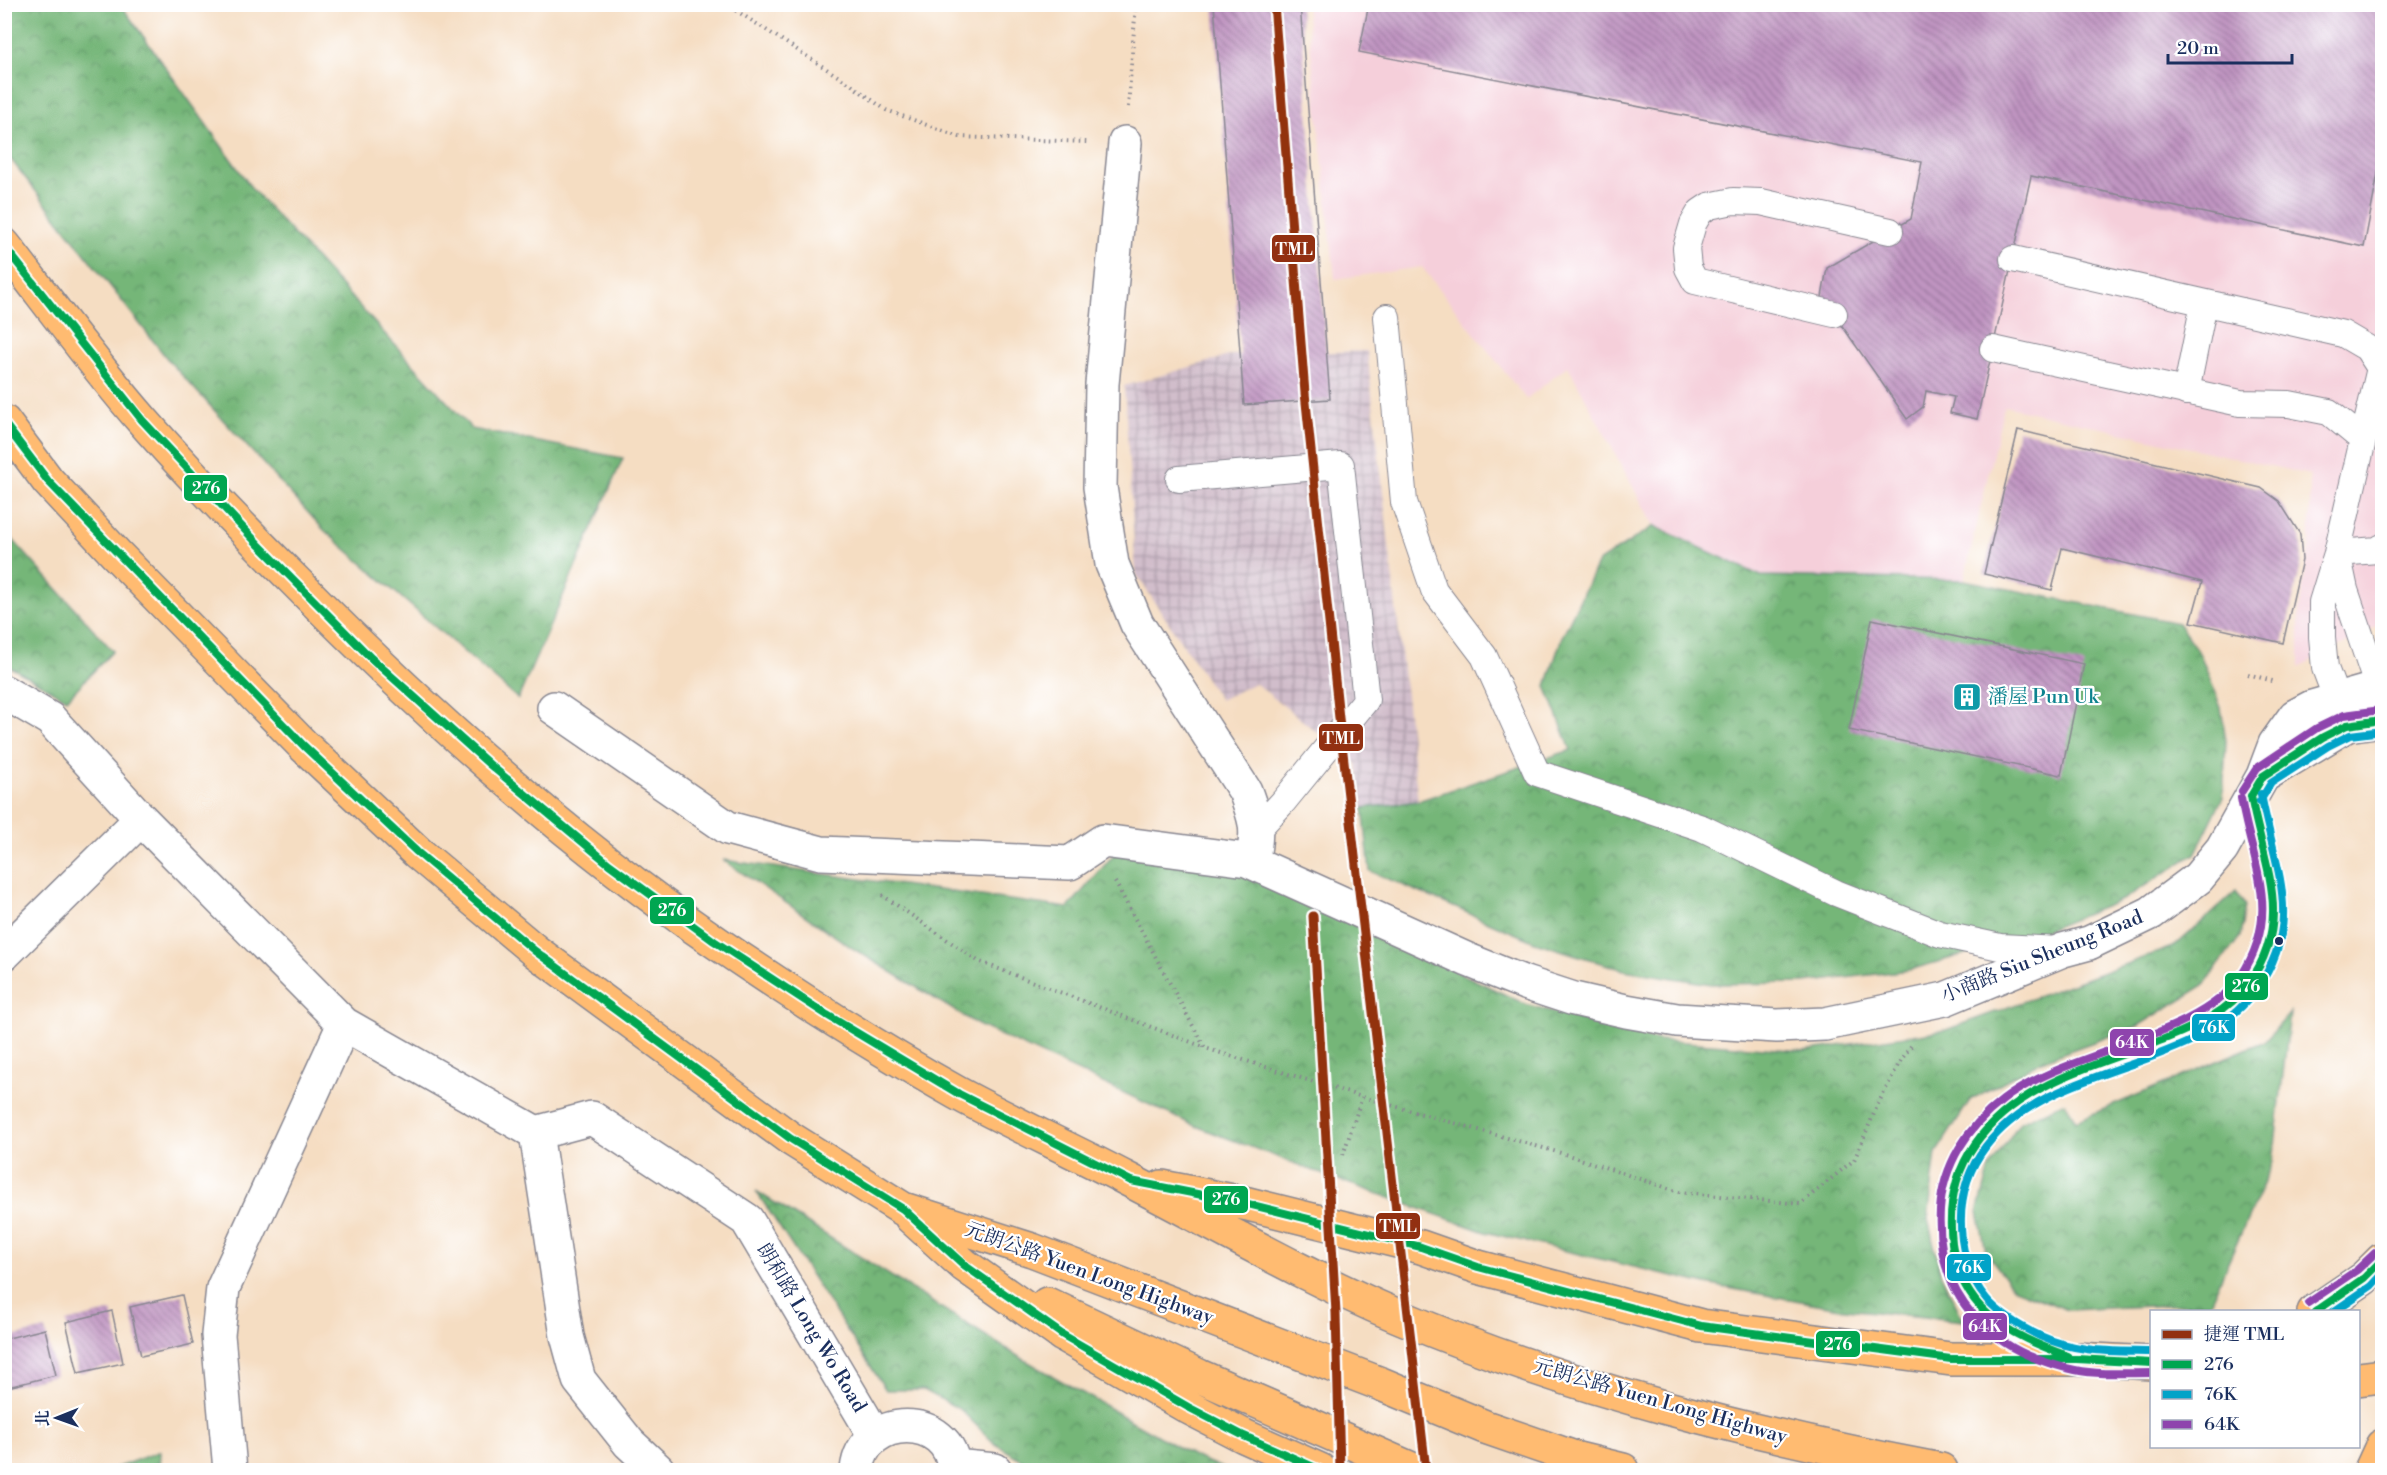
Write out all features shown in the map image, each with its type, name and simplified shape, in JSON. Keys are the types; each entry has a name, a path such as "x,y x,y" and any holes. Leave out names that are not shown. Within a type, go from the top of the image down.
{"main road":[{"name":"元朗公路 Yuen Long Highway","path":"4,245 142,420 251,537 371,658 514,786 609,864 714,941 818,1008 959,1094 1131,1181 1233,1237 1396,1315 1462,1342 1605,1390 1788,1439 1941,1470"},
{"name":"元朗公路 Yuen Long Highway","path":"4,422 48,481 116,554 304,746 417,852 535,951 791,1139 903,1209 1032,1250 1381,1384 1485,1427 1578,1459 1623,1470"},
{"path":"1131,1181 1248,1204 1421,1247 1478,1267 1701,1326 1951,1359 2076,1359 2150,1363"},
{"path":"903,1209 964,1265 1063,1335 1197,1412 1320,1470"},
{"path":"2316,1310 2364,1278 2382,1260"},
{"path":"964,1265 1198,1376 1414,1470"},
{"path":"2360,1378 2382,1376"},
{"path":"2371,1470 2382,1446"}],"street":[{"path":"1125,143 1102,384 1100,487 1112,564 1137,624 1245,791 1254,814 1252,851"},
{"path":"4,692 50,719 141,819 344,1024 536,1133 567,1336 579,1380 629,1443 658,1470"},
{"path":"2257,786 2341,712 2381,703"},
{"path":"554,708 728,828 821,853 1070,863 1103,841"},
{"name":"小商路 Siu Sheung Road","path":"1103,841 1252,851 1468,960 1535,986 1626,1011 1677,1020 1777,1026 1825,1024 1945,999 2063,950 2089,943 2151,913 2198,878 2222,849 2257,786"},
{"path":"4,954 141,819"},
{"path":"230,1470 218,1335 223,1288 344,1024"},
{"name":"朗和路 Long Wo Road","path":"536,1133 592,1118 747,1220 875,1436"},
{"name":"朗和路 Long Wo Road","path":"857,1470 864,1447 875,1436 890,1428 907,1426 923,1428 937,1437 948,1450 954,1468"},
{"path":"954,1468 995,1470"}],"lane":[{"path":"1834,314 1695,281 1688,268 1686,248 1693,224 1700,212 1709,206 1746,200 1890,231"},
{"path":"2013,259 2343,334 2367,348 2380,368 2337,553 2322,602 2325,668 2341,712"},
{"path":"2186,392 2204,303"},
{"path":"1387,317 1404,502 1434,590 1484,656 1537,773 1702,828 1836,892 1940,934 2000,947 2063,950"},
{"path":"1993,349 2240,403 2289,404 2329,412 2363,440"},
{"path":"1179,479 1341,465 1366,700 1283,802 1252,851"},
{"path":"2337,553 2378,550 2382,547"},
{"path":"2337,553 2345,590 2381,703"},
{"path":"2076,1359 2039,1347 2011,1333 1996,1323 1968,1292 1960,1280 1953,1248 1950,1213 1953,1190 1960,1168 1984,1129 2017,1101 2048,1085 2186,1030 2218,1013 2240,994 2250,981 2268,946 2276,909 2268,868 2254,826 2257,786"}],"path":[{"path":"719,4 732,8 886,110 960,137 1125,143 1136,4"},
{"path":"2248,674 2285,685"},
{"path":"1103,841 1115,881 1204,1048"},
{"path":"872,888 978,961 1204,1048 1362,1097 1568,1155 1679,1192 1800,1204 1854,1160 1900,1060 1945,999"},
{"path":"1343,1155 1362,1097"}],"shaded area":[{"path":"1306,5 2382,5 2382,623 2299,668 2299,610 2310,543 2310,475 2004,406 1964,580 1761,576 1654,526 1568,366 1526,399 1422,267 1335,279"},
{"path":"1367,351 1418,801 1363,808 1357,764 1255,683 1220,700 1136,574 1124,386 1232,355"}],"green space":[{"path":"5,4 121,5 253,190 472,429 623,458 518,699 324,530 169,361 5,152"},
{"path":"1654,526 1761,576 1964,580 2178,623 2201,656 2221,708 2226,741 2223,797 2195,854 2124,899 2040,933 1909,970 1804,983 1711,984 1624,970 1535,942 1370,871 1363,808 1418,801 1571,750 1546,686 1562,637 1598,562"},
{"path":"4,530 113,651 67,699 5,664"},
{"path":"1115,853 1252,870 1525,1004 1658,1040 1804,1051 1946,1030 2175,946 2236,891 2245,906 2240,937 2204,985 2138,1026 2041,1061 1970,1100 1936,1153 1928,1219 1941,1275 1964,1321 1845,1309 1711,1285 1485,1232 1314,1171 1193,1125 978,1025 854,949 723,860 1068,908"},
{"path":"2290,1013 2273,1162 2210,1303 2068,1310 2014,1289 1986,1252 1978,1212 1990,1167 2020,1122 2065,1102 2076,1121 2265,1041"},
{"path":"756,1191 1016,1355 1193,1456 1227,1470 1038,1470 994,1443 961,1410 924,1390 886,1390"},
{"path":"160,1451 159,1470 110,1470"}],"building":[{"path":"1214,4 1300,4 1330,399 1244,405"},
{"path":"1369,4 2382,4 2382,168 2379,168 2364,247 2031,176 1977,419 1950,413 1954,397 1926,391 1923,407 1907,419 1822,297 1827,268 1911,219 1922,162 1359,52"},
{"path":"2018,430 2261,488 2279,501 2300,534 2302,560 2283,643 2191,622 2202,582 2062,548 2052,590 1984,574"},
{"name":"潘屋 Pun Uk","path":"1872,619 2084,664 2061,775 1849,730"},
{"path":"182,1295 193,1344 141,1356 130,1307"},
{"path":"112,1311 123,1363 78,1373 66,1322"},
{"path":"45,1329 56,1375 4,1388 4,1339"}],"metro line":[{"name":"TML","path":"1274,4 1305,393 1339,718 1426,1470"},
{"name":"TML","path":"1313,916 1336,1313 1340,1470"}],"transit line":[{"name":"276","path":"4,246 142,420 259,545 371,658 489,764 609,864 714,941 827,1015 959,1094 1131,1181 1248,1204 1421,1247 1478,1267 1701,1326 1951,1359 2076,1359 2150,1363"},
{"name":"276","path":"4,423 48,481 304,746 417,852 535,951 791,1139 903,1209 964,1265 1063,1335 1188,1407 1244,1436 1320,1470"},
{"name":"64K","path":"2242,791 2257,768 2317,728 2344,715 2381,710"},
{"name":"276","path":"2251,796 2263,776 2323,737 2347,725 2382,720"},
{"name":"76K","path":"2260,801 2271,783 2328,746 2350,735 2382,731"},
{"name":"76K","path":"2150,1352 2095,1350 2068,1346 2024,1328 1997,1310 1978,1287 1971,1274 1962,1240 1962,1202 1968,1179 1979,1156 2014,1118 2048,1097 2198,1037 2230,1017 2256,990 2271,965 2280,941 2283,917 2278,870 2261,794"},
{"name":"276","path":"2068,1356 2008,1329 1992,1318 1977,1303 1966,1287 1957,1267 1952,1243 1952,1204 1957,1179 1975,1144 1993,1123 2014,1105 2062,1078 2201,1023 2232,1002 2249,983 2263,959 2270,936 2273,913 2268,868 2251,796"},
{"name":"64K","path":"2150,1373 2103,1373 2075,1370 2045,1362 2018,1350 1994,1335 1974,1317 1958,1295 1947,1270 1941,1241 1942,1193 1959,1148 1978,1122 2003,1100 2030,1083 2061,1069 2163,1030 2194,1015 2221,998 2241,976 2254,953 2260,931 2262,909 2261,888 2241,798"},
{"name":"64K","path":"2308,1303 2357,1270 2375,1253"},
{"name":"276","path":"2318,1310 2364,1278 2382,1260"},
{"name":"76K","path":"2336,1310 2371,1286 2382,1274"}],"place":[{"name":"潘屋 Pun Uk","path":"1967,697"}]}
